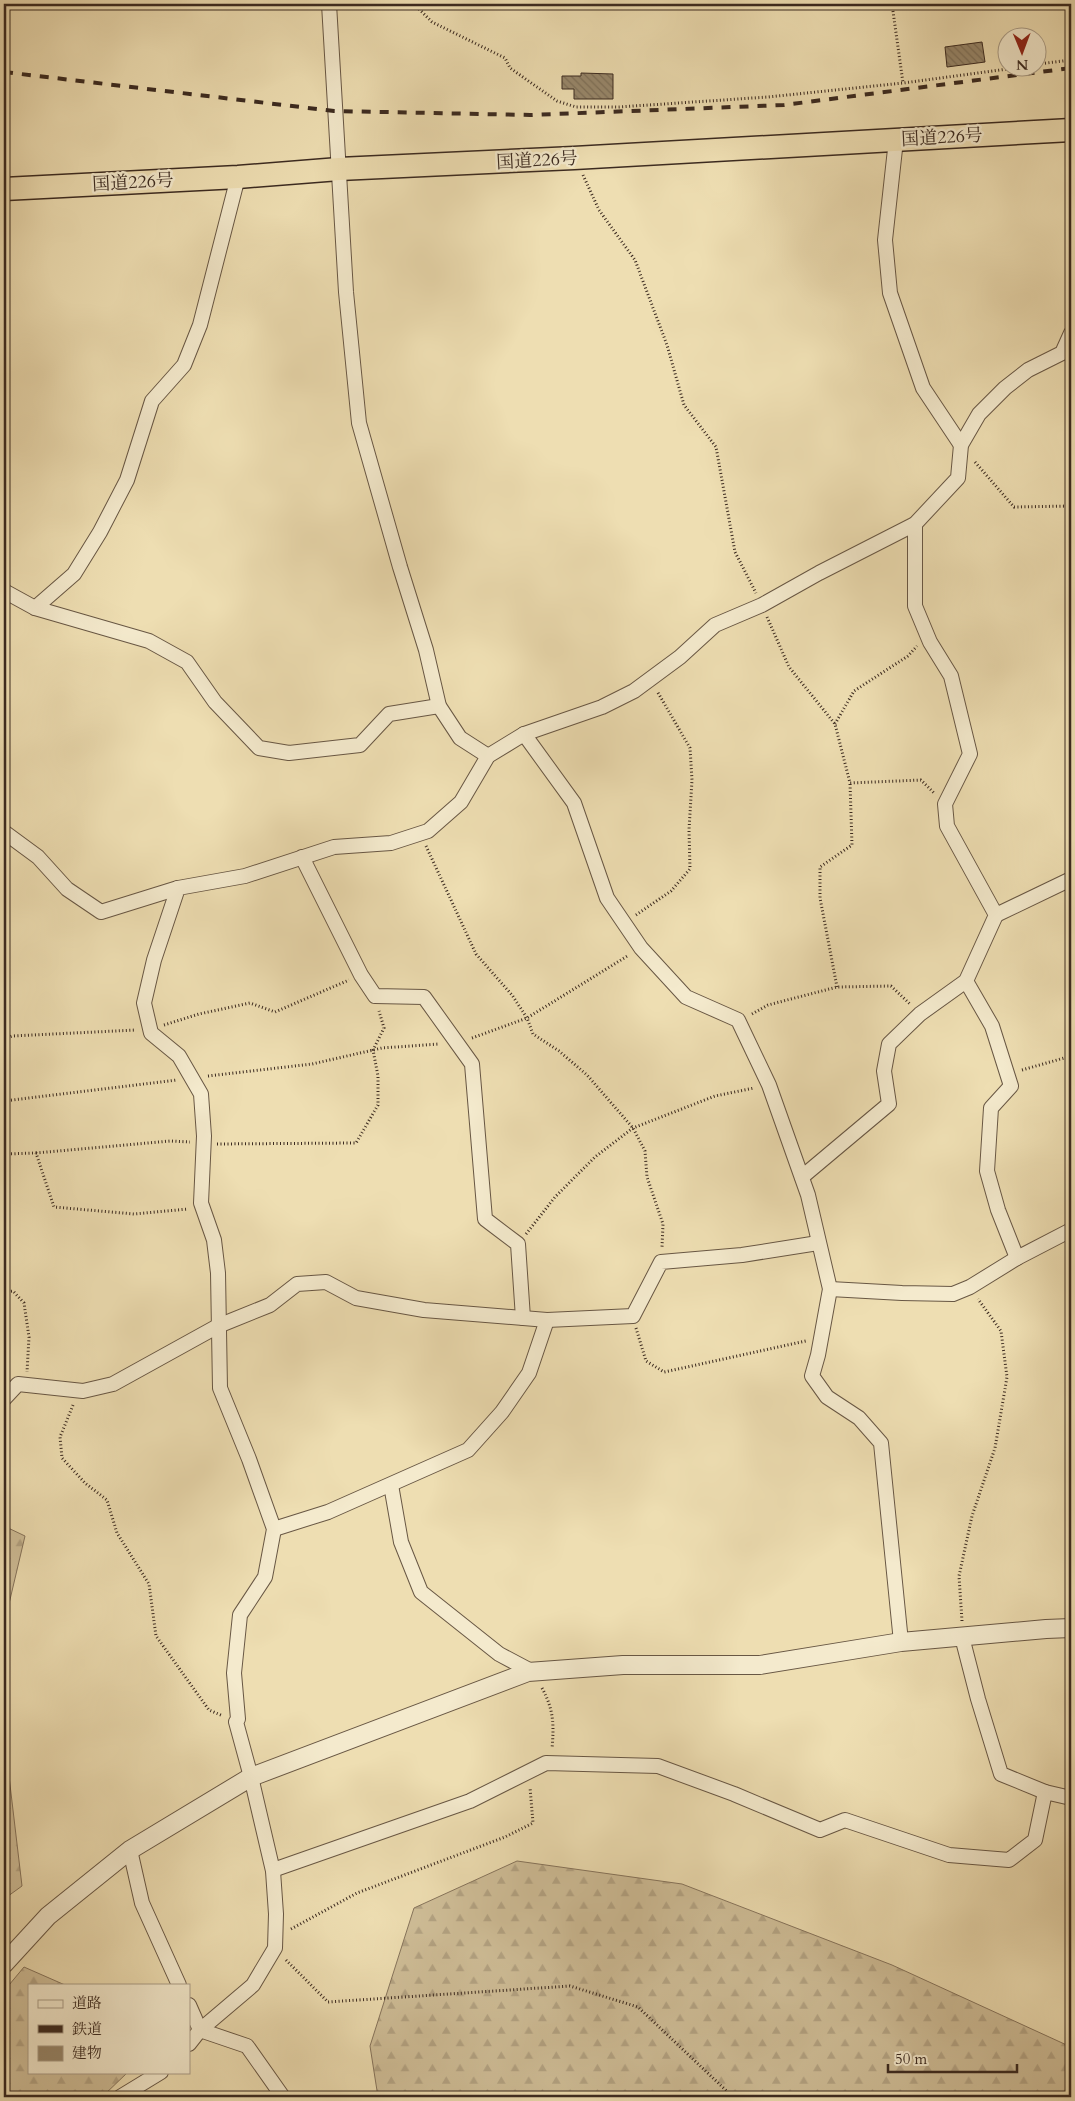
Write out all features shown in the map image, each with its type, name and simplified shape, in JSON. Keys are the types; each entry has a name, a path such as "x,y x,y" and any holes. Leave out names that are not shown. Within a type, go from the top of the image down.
{"highway":[{"name":"国道226号","path":"4,189 1071,130"}],"street":[{"path":"329,4 346,292 359,423 426,650 439,706 460,738 488,756"},
{"path":"896,140 885,240 890,293 923,388 961,445"},
{"path":"35,608 74,574 100,532 127,480 152,401 184,365 200,325 238,177"},
{"path":"4,832 38,857 67,889 101,912 178,888 245,876 334,847 391,843 428,830 461,802 488,756 524,734 602,707 634,691 680,657 715,625 762,605 819,573 916,524 958,478 961,445 979,414 1005,388 1028,370 1062,353 1071,333"},
{"path":"916,524 916,606 927,634 951,676 970,754 945,804 947,826 996,915"},
{"path":"4,591 35,608 149,641 187,662 215,702 259,748 289,753 360,745 388,714 439,706"},
{"path":"524,734 574,803 607,898 641,948 686,997 738,1020 769,1085 802,1177 830,1289 822,1337 812,1376 827,1397 858,1418 881,1443 900,1642"},
{"path":"302,857 361,975 375,996 424,997 472,1064 485,1219 518,1244 523,1318"},
{"path":"802,1177 890,1104 884,1071 889,1044 920,1014 966,982 996,915 1071,879"},
{"path":"178,888 154,960 144,1003 151,1033 179,1056 200,1094 204,1144 202,1206 214,1240 218,1273 220,1388 249,1459 274,1529 265,1577 240,1616 234,1673 238,1719 236,1722 273,1870 276,1914 275,1943 253,1985 200,2030 190,2043"},
{"path":"966,982 992,1026 1012,1086 991,1108 987,1171 998,1210 1017,1258"},
{"path":"830,1289 953,1294 970,1287 1017,1258 1071,1230"},
{"path":"4,1399 18,1384 79,1390 113,1384 218,1326 270,1305 297,1284 326,1282 356,1298 424,1310 547,1320 633,1316 661,1262 742,1255 818,1243"},
{"path":"274,1529 328,1512 468,1450 502,1412 529,1373 547,1320"},
{"path":"390,1485 400,1542 421,1592 499,1654 533,1672"},
{"path":"4,1964 48,1916 130,1850 251,1777 528,1672 622,1665 760,1665 900,1642 1071,1628"},
{"path":"962,1637 978,1699 1001,1774 1045,1792 1071,1798"},
{"path":"273,1870 470,1801 546,1763 658,1766 734,1794 820,1830 845,1820 949,1855 1009,1860 1035,1840 1045,1792"},
{"path":"130,1850 142,1904 179,1984"},
{"path":"190,2007 200,2030 247,2046 283,2097"},
{"path":"120,2097 158,2074"}],"path":[{"path":"414,4 432,22 505,58 510,68 557,102 576,107 619,107 758,97 903,83 998,70"},
{"path":"892,4 903,83"},
{"path":"1048,63 1071,60"},
{"path":"574,158 599,210 635,260 667,345 684,405 716,447 735,552 762,605 788,667 835,724 850,783 852,845 820,868 820,898 837,987"},
{"path":"961,445 1014,507 1071,506"},
{"path":"835,724 854,691 908,656 927,634"},
{"path":"624,923 671,891 690,870 689,830 692,780 690,748 650,679"},
{"path":"850,783 921,780 945,804"},
{"path":"420,833 476,954 512,995 528,1018 533,1034 559,1051 587,1075 633,1128 645,1152 647,1177 663,1224 661,1262"},
{"path":"4,1101 312,1064 373,1050 457,1043 528,1018 641,948"},
{"path":"4,1039 12,1036 150,1029 199,1014 250,1003 275,1012 361,975"},
{"path":"738,1020 768,1005 837,987 891,986 920,1014"},
{"path":"4,1154 36,1153 170,1141 255,1145 356,1143 378,1105 378,1076 373,1050 384,1028 375,996"},
{"path":"1008,1075 1071,1056"},
{"path":"518,1244 555,1197 588,1163 633,1128 715,1096 769,1085"},
{"path":"36,1153 54,1207 134,1214 190,1209 202,1206"},
{"path":"962,1637 959,1576 972,1516 995,1448 1007,1377 1001,1331 970,1287"},
{"path":"4,1292 13,1291 24,1303 29,1337 26,1385"},
{"path":"633,1316 646,1361 664,1372 822,1337"},
{"path":"79,1390 60,1437 62,1458 85,1482 107,1500 117,1533 149,1584 156,1636 209,1710 236,1722"},
{"path":"533,1672 550,1702 554,1723 552,1751 546,1763"},
{"path":"529,1772 533,1823 505,1837 357,1893 275,1943 328,2002 570,1986 638,2007 733,2097"}],"green space":[{"path":"4,1526 25,1536 4,1625"},
{"path":"4,1734 22,1886 4,1899"},
{"path":"517,1861 682,1884 892,1965 1071,2047 1071,2097 378,2097 370,2046 414,1908"},
{"path":"24,1967 63,1984 28,1984 28,2074 126,2074 102,2097 4,2097 4,1991"}],"building":[{"path":"982,42 985,62 947,67 945,47"},
{"path":"581,73 613,74 613,99 574,99 574,89 562,89 562,76 581,76"}],"railway":[{"path":"4,72 334,111 530,115 784,105 1071,68"}]}
